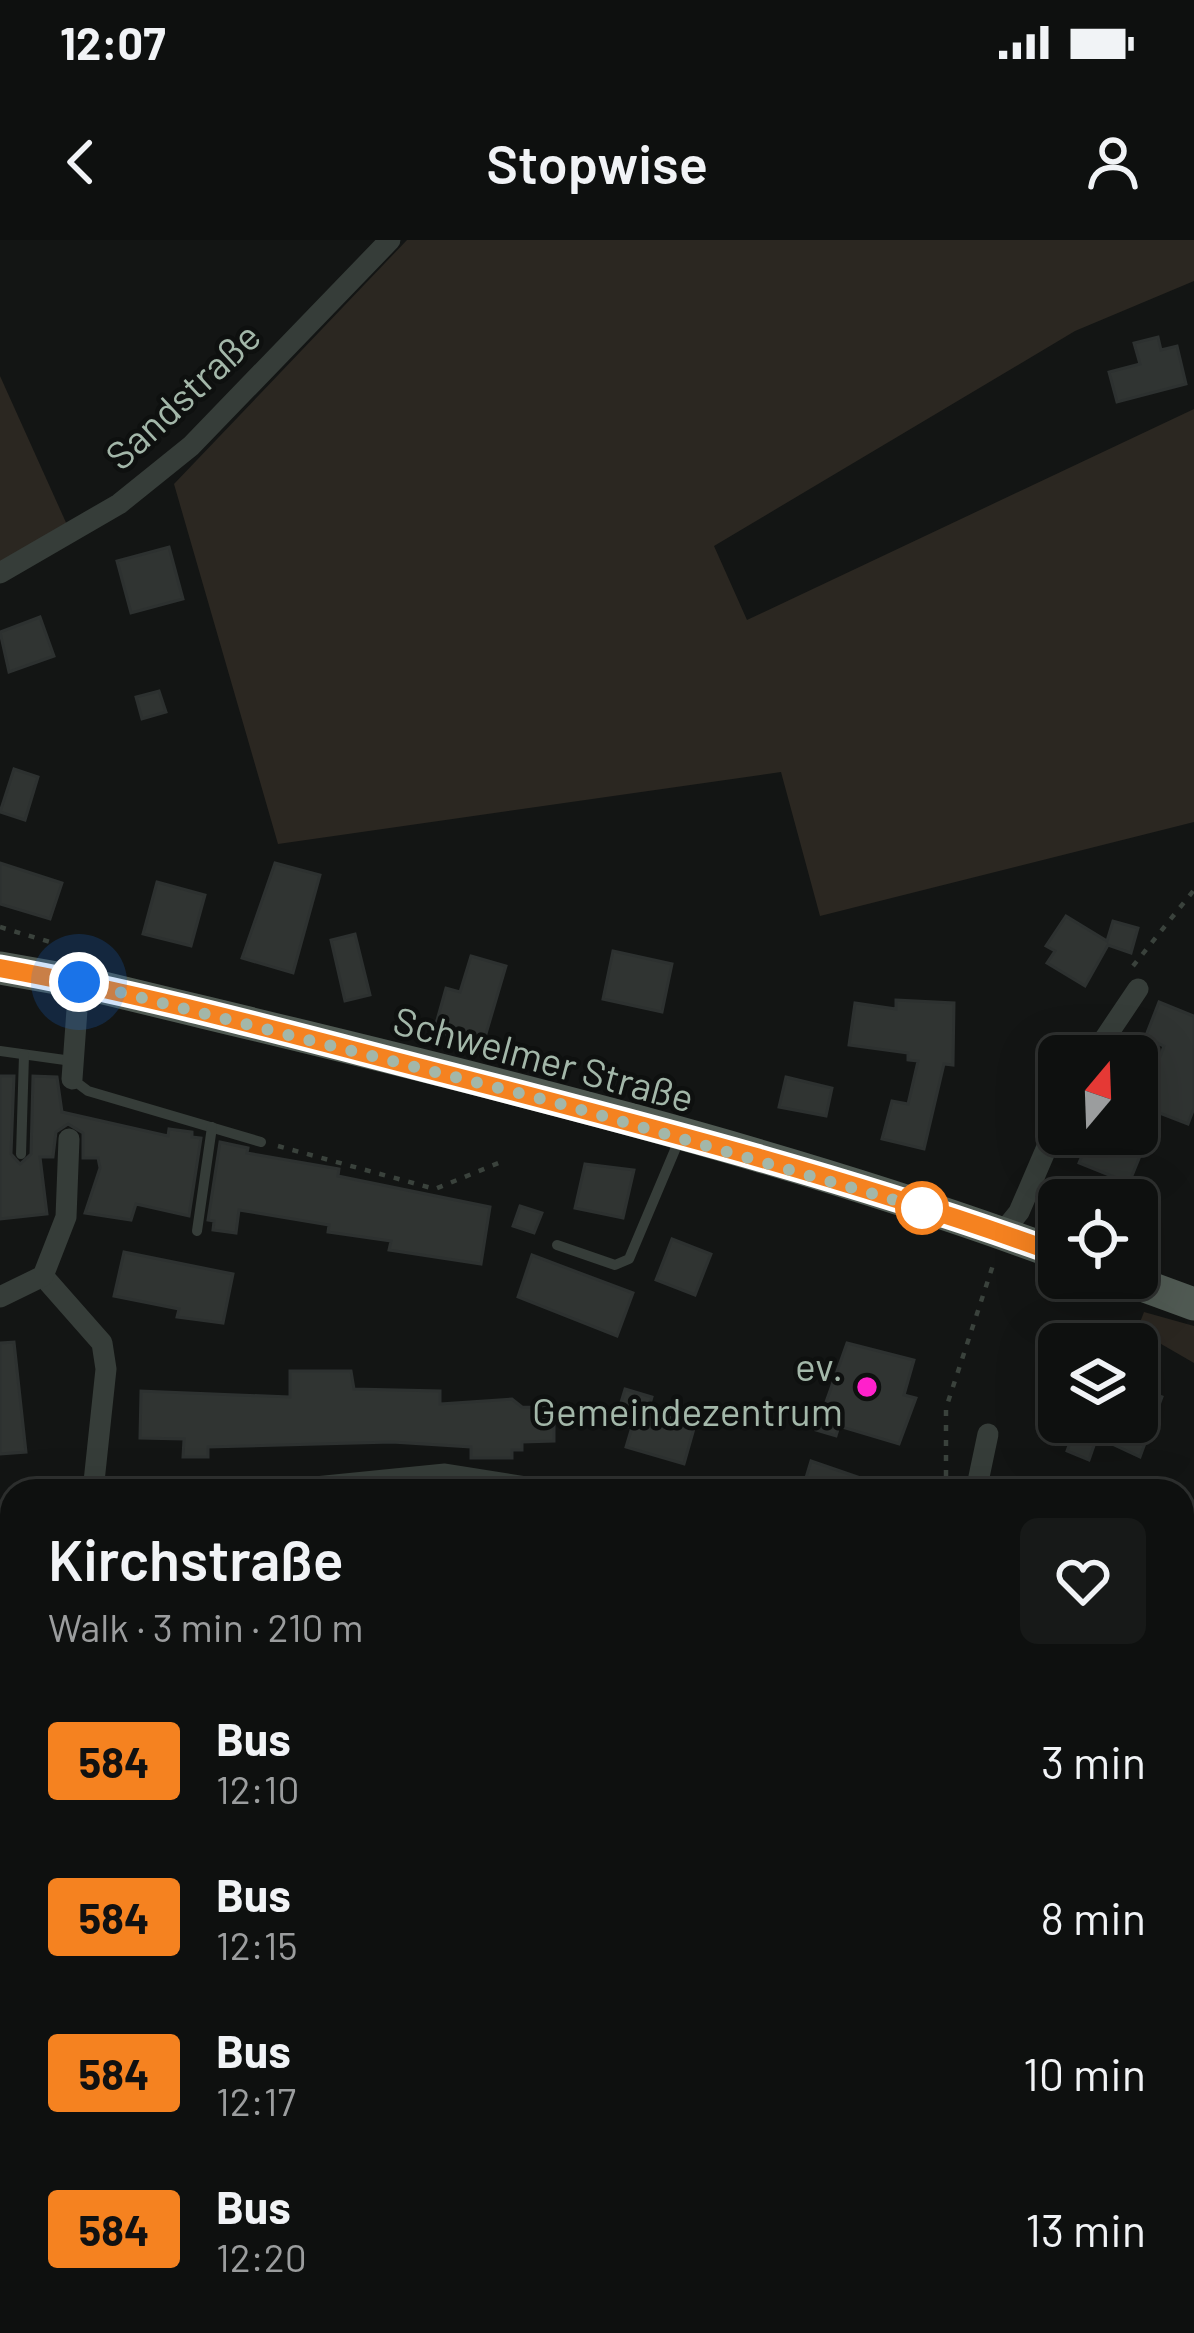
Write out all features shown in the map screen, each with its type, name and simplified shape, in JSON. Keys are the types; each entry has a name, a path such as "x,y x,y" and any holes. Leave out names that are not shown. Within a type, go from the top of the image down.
{"main road":[{"name":"Schwelmer Straße","path":"0,968 79,982 680,1138 1038,1246"},
{"path":"1158,1291 1194,1304"}],"street":[{"name":"Sandstraße","path":"0,573 119,503 191,446 390,240"},
{"path":"72,1070 79,982"},
{"path":"1107,1035 1138,989"},
{"path":"0,1297 44,1276 66,1217 69,1139"},
{"path":"1002,1233 1019,1212 1044,1155"},
{"path":"44,1276 101,1343 106,1369 95,1479"},
{"path":"979,1479 988,1434"},
{"path":"434,1479 445,1474 476,1479"}],"lane":[{"path":"0,1051 72,1070 88,1091 261,1142"},
{"path":"21,1154 24,1055"},
{"path":"197,1231 212,1127"},
{"path":"557,1245 615,1264 628,1259 680,1138"}],"path":[{"path":"1138,989 1126,976 1194,890"},
{"path":"0,927 50,942"},
{"path":"261,1142 435,1189 501,1162"},
{"path":"946,1479 946,1408 1002,1233"}],"shaded area":[{"path":"407,240 1194,240 1194,281 1075,331 714,546 747,620 1194,409 1194,822 820,916 781,772 278,844 174,484"},
{"path":"0,376 68,527 0,563"},
{"path":"1144,1312 1194,1326 1194,1363 1158,1342 1158,1323 1140,1323"}],"building":[{"path":"1158,337 1161,350 1177,346 1186,384 1117,402 1109,372 1140,364 1134,343"},
{"path":"169,547 183,599 131,613 117,561"},
{"path":"40,617 54,656 9,672 0,632"},
{"path":"159,691 166,712 142,719 136,697"},
{"path":"14,769 38,777 25,820 0,812"},
{"path":"0,863 62,883 50,919 0,904"},
{"path":"275,863 320,875 293,973 242,958"},
{"path":"157,882 205,895 191,946 143,934"},
{"path":"1066,916 1107,941 1113,921 1138,928 1131,953 1108,945 1085,986 1047,963 1055,951 1046,946"},
{"path":"355,934 370,995 345,1001 331,940"},
{"path":"613,951 672,964 662,1012 603,999"},
{"path":"471,956 506,966 483,1044 434,1031 446,988 460,992"},
{"path":"896,1000 954,1003 953,1065 944,1064 924,1149 882,1139 892,1101 908,1104 918,1061 908,1060 908,1053 849,1045 855,1003 896,1009"},
{"path":"1159,1002 1194,1016 1194,1108 1188,1124 1158,1113 1158,1062 1164,1046 1158,1043 1158,1035 1146,1035"},
{"path":"0,1076 14,1076 11,1154 20,1164 31,1154 33,1076 57,1077 62,1112 168,1136 169,1129 192,1132 192,1137 201,1138 189,1216 136,1204 131,1220 85,1213 100,1168 98,1158 83,1158 83,1133 68,1124 56,1132 53,1157 40,1157 47,1214 0,1219"},
{"path":"786,1077 832,1088 826,1116 779,1107"},
{"path":"220,1142 248,1148 247,1153 339,1169 338,1176 490,1207 481,1264 389,1250 391,1241 328,1232 329,1225 239,1210 236,1233 213,1230 214,1221 208,1220"},
{"path":"1082,1155 1140,1155 1131,1179 1079,1163"},
{"path":"585,1164 634,1170 623,1218 575,1208"},
{"path":"520,1206 542,1213 534,1233 513,1226"},
{"path":"672,1239 711,1254 695,1295 656,1280"},
{"path":"124,1252 233,1274 223,1323 177,1317 179,1309 114,1296"},
{"path":"532,1255 633,1293 617,1336 518,1297"},
{"path":"14,1342 26,1452 0,1454 0,1343"},
{"name":"ev. Gemeindezentrum","path":"847,1343 914,1360 904,1395 916,1398 899,1444 839,1426 836,1436 816,1430"},
{"path":"290,1371 351,1371 354,1389 440,1391 440,1404 512,1399 522,1407 554,1408 554,1441 522,1442 522,1450 512,1450 512,1458 471,1458 471,1447 392,1442 208,1447 208,1457 183,1457 184,1439 140,1438 141,1391 290,1397"},
{"path":"625,1389 652,1397 648,1411 695,1425 684,1464 626,1447 632,1427 615,1422"},
{"path":"1070,1443 1095,1443 1089,1460 1067,1451"},
{"path":"1110,1443 1145,1443 1140,1457"},
{"path":"811,1461 864,1479 806,1479"}],"bus line":[{"name":"584","path":"0,968 79,982 554,1102 1038,1247"}],"place":[{"name":"ev. Gemeindezentrum","path":"867,1387"}],"route":[{"path":"79,982 554,1102 922,1208"}]}
